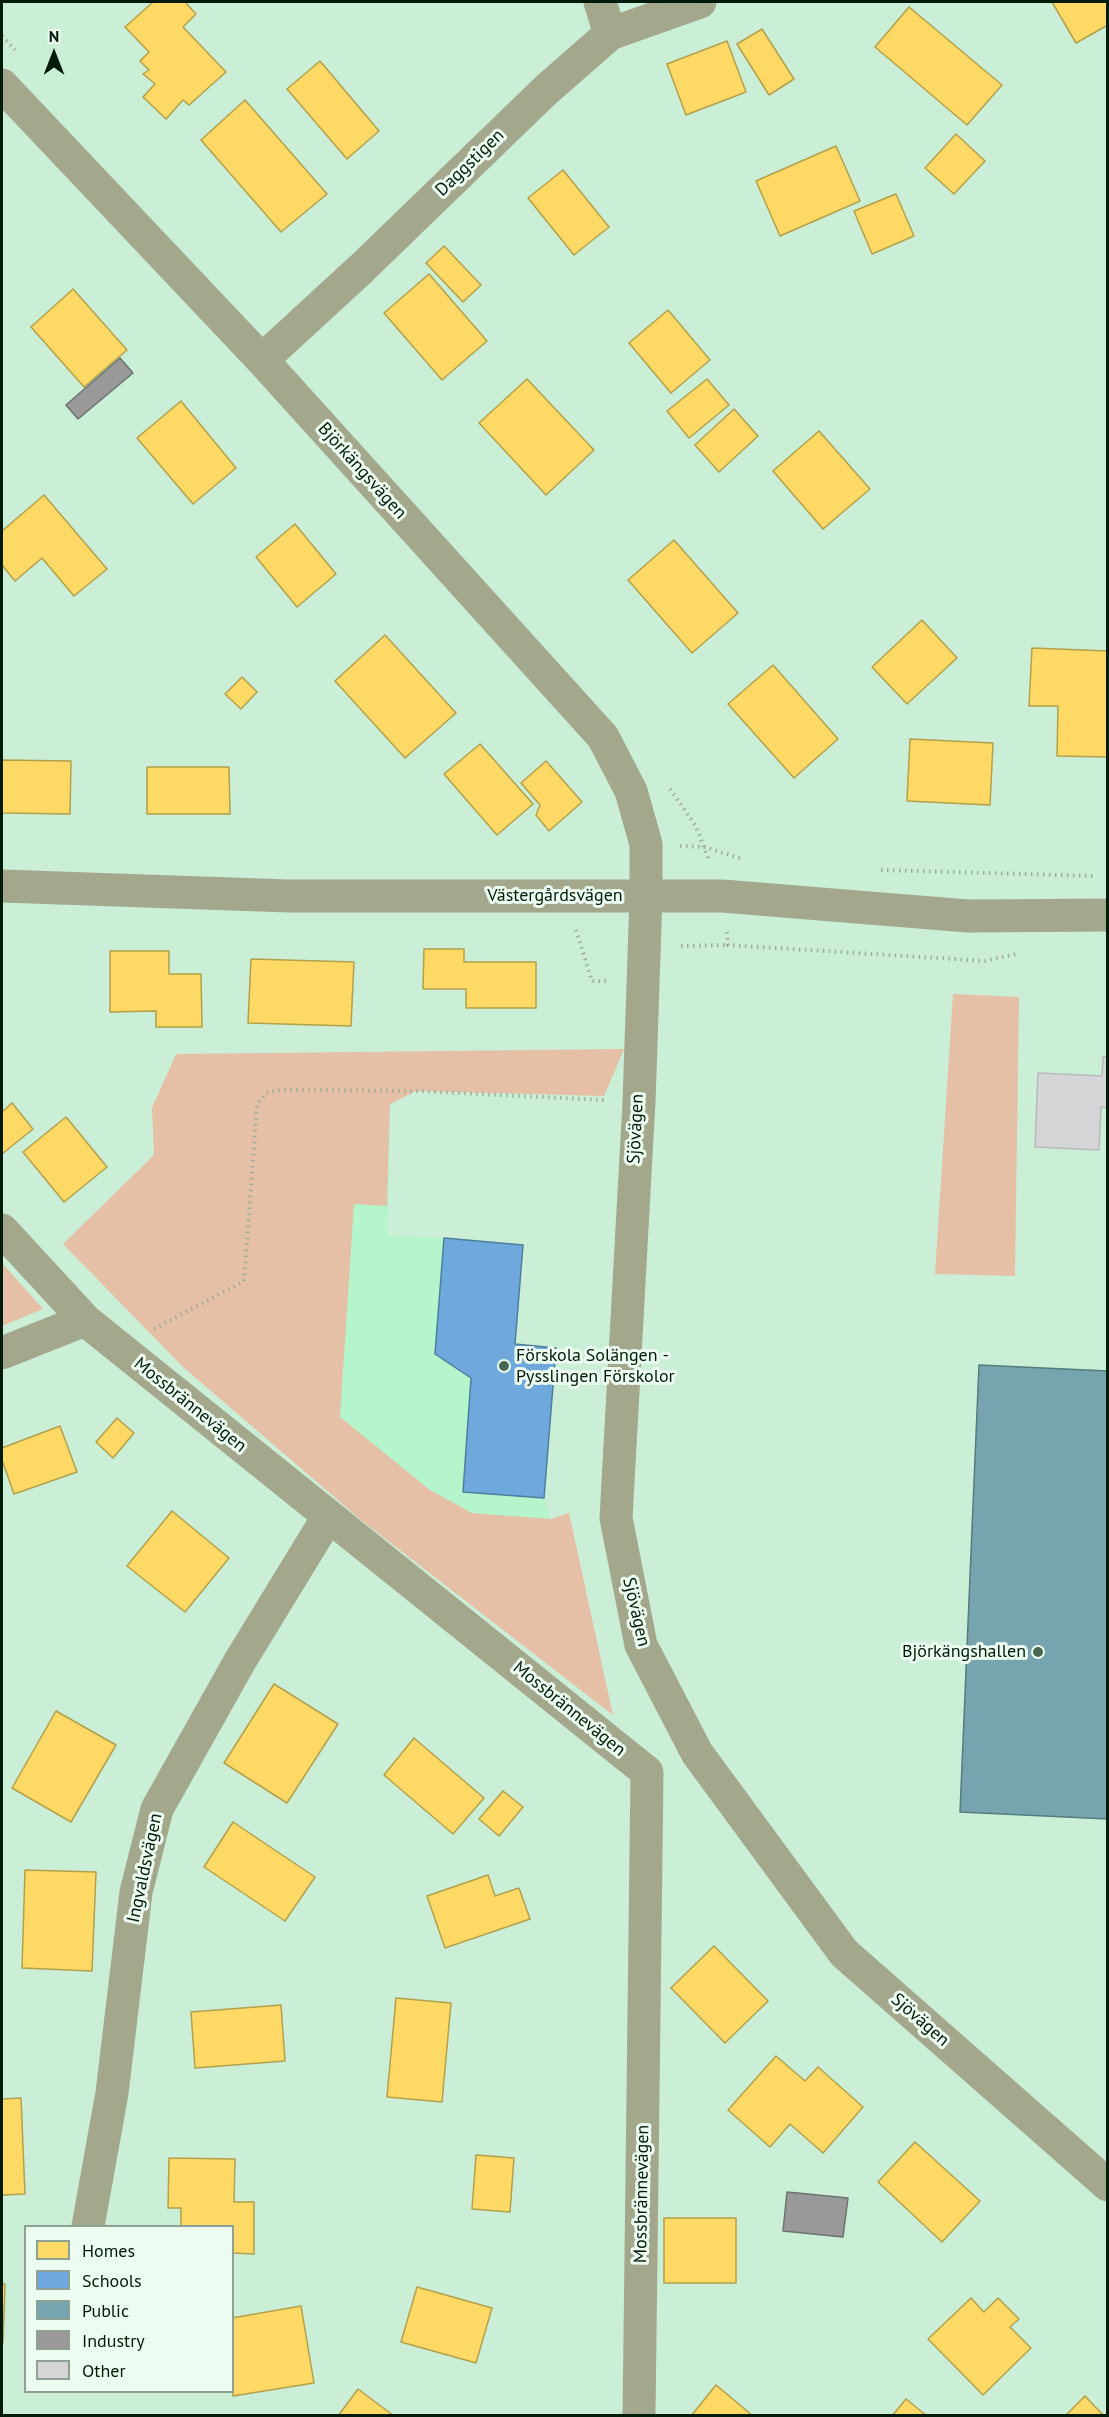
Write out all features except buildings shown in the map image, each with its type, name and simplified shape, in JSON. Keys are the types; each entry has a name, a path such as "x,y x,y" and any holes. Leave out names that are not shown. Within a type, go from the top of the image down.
{"street":[{"path":"600,2 610,34"},
{"name":"Daggstigen","path":"262,360 362,268 546,90 610,34 700,2"},
{"name":"Björkängsvägen","path":"2,85 262,360 603,737 632,791 646,844 646,897"},
{"name":"Västergårdsvägen","path":"2,886 289,896 722,896 968,916 1107,915"},
{"name":"Sjövägen","path":"646,897 639,1102 616,1518 641,1645 697,1753 844,1953 1107,2185"},
{"name":"Mossbrännevägen","path":"2,1230 85,1320 647,1772 639,2415"},
{"path":"2,1353 85,1320"},
{"name":"Ingvaldsvägen","path":"88,2225 112,2093 136,1892 157,1809 240,1661 328,1516"}],"path":[{"path":"646,844 704,847 744,860"},
{"path":"870,869 1096,876"},
{"path":"675,947 728,945"},
{"path":"119,1348 243,1281 257,1106 266,1094 280,1090 416,1091 639,1102"}],"shaded area":[{"path":"953,994 1019,997 1015,1276 935,1274"},
{"path":"624,1049 604,1096 416,1091 390,1104 387,1206 354,1204 340,1417 430,1490 472,1513 551,1519 569,1513 613,1715 361,1520 183,1367 63,1244 154,1155 152,1108 176,1054"},
{"path":"390,1104 388,1236 444,1238 435,1354 471,1378 463,1492 544,1498 593,1645 171,1346"},
{"path":"2,1263 43,1309 2,1326"}],"place":[{"name":"Förskola Solängen - Pysslingen Förskolor","path":"504,1366"},
{"name":"Björkängshallen","path":"1038,1652"}]}
